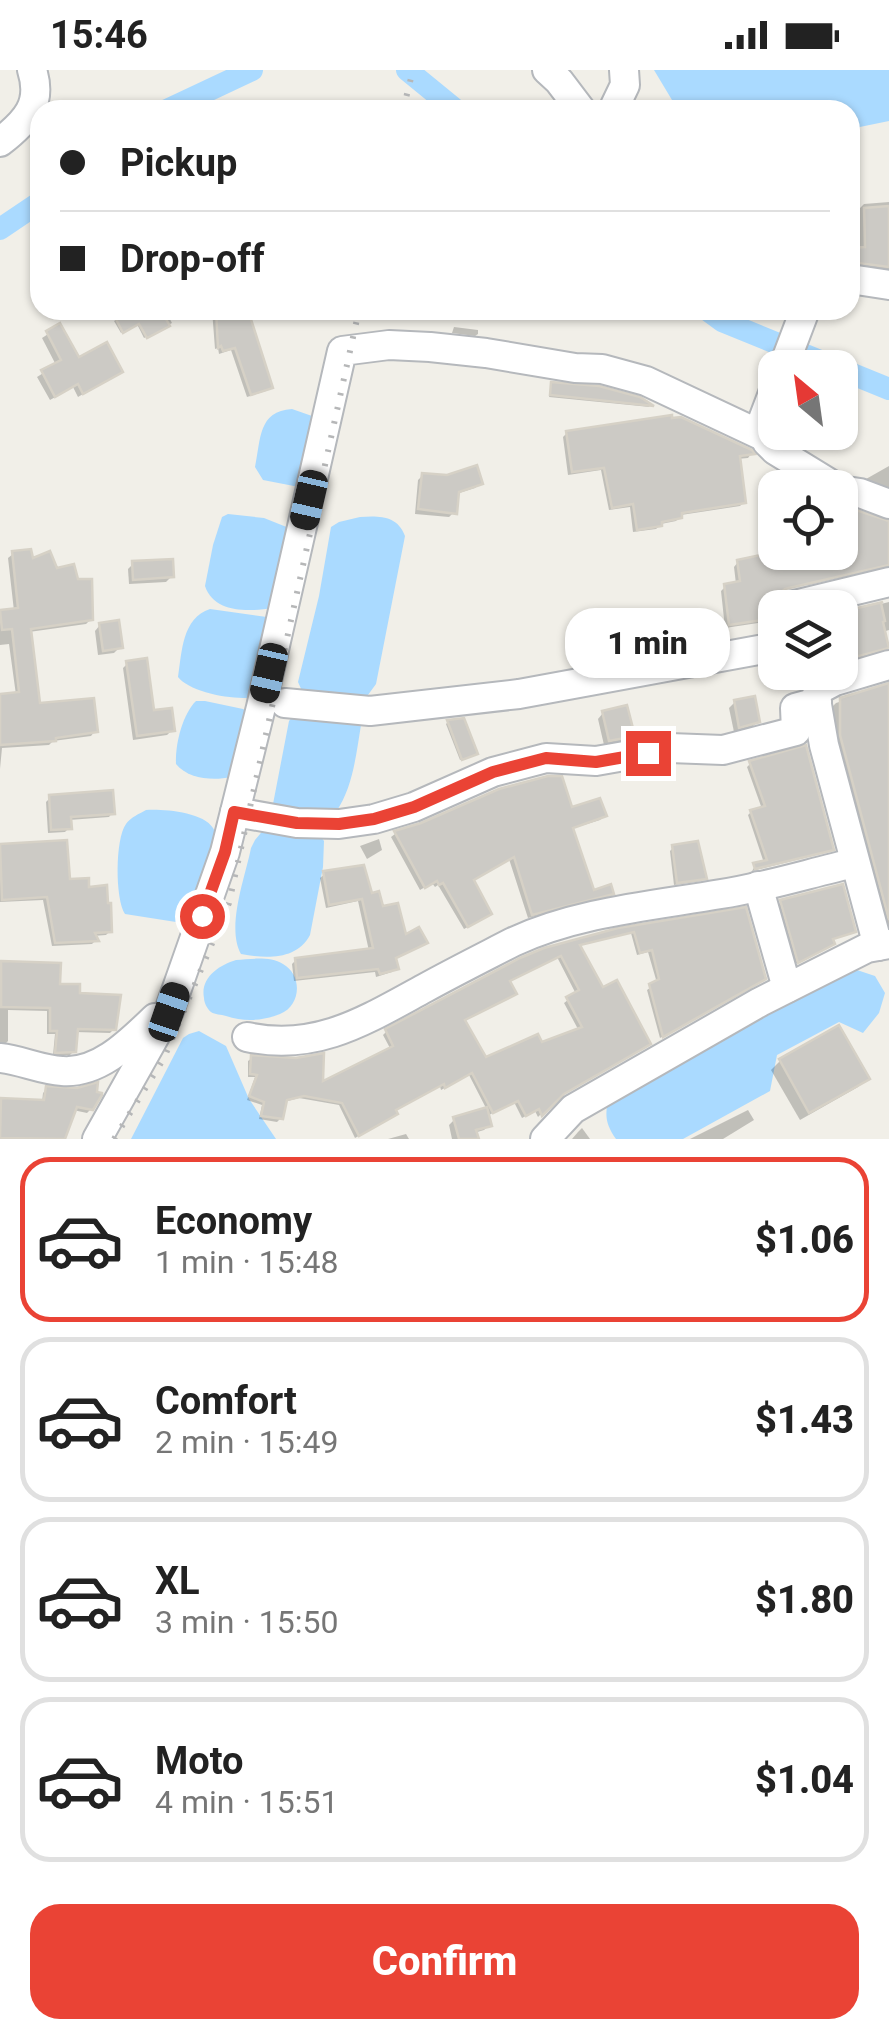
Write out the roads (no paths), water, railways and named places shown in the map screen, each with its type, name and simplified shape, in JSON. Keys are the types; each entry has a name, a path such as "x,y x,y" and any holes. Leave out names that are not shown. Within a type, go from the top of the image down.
{"street":[{"path":"32,70 34,100"},
{"path":"547,70 573,100"},
{"path":"618,100 625,85 624,70"},
{"path":"0,142 17,129 30,110"},
{"path":"860,281 889,285"},
{"path":"790,350 801,320"},
{"path":"97,1139 169,1012 225,852 342,351 430,347 602,369 646,381 758,429"},
{"path":"775,450 807,470"},
{"path":"858,493 889,504"},
{"path":"856,590 889,582"},
{"path":"285,704 370,711 500,696 758,650"},
{"path":"545,1139 573,1109 787,988 867,948 883,945 854,863 817,702 818,690 825,685 889,666"},
{"path":"234,812 297,823 339,824 374,819 414,807 493,772 546,758 596,762 670,748 723,750 778,736 796,731 795,708 817,702"},
{"path":"247,1037 283,1042 326,1036 362,1023 517,941 568,922 656,903 724,894 854,863"},
{"path":"758,886 787,988"},
{"path":"0,1058 63,1072 93,1065 119,1051 154,1018 169,1012"}],"water":[{"path":"654,70 889,70 889,121 860,127 860,100 672,100"},
{"path":"292,409 317,420 299,487 263,480 255,467 267,421"},
{"path":"228,514 264,518 289,528 272,608 233,609 209,595 205,586 213,545 222,517"},
{"path":"360,517 392,520 405,536 376,684 365,699 303,693 298,682 331,527"},
{"path":"210,609 274,618 254,697 213,694 178,677 189,628 201,613"},
{"path":"196,701 248,712 231,777 201,778 176,764 180,731"},
{"path":"293,716 357,720 361,725 350,781 336,812 280,813 273,804"},
{"path":"146,810 192,815 208,823 215,832 216,845 188,918 176,922 125,914 119,896 122,832 130,819"},
{"path":"265,828 320,836 324,841 323,867 310,935 289,953 260,957 241,954 235,930 251,848"},
{"path":"236,960 272,960 289,969 297,990 287,1010 260,1019 211,1012 205,1001 205,984 217,969"},
{"path":"854,969 875,976 885,993 879,1013 863,1033 839,1022 777,1055 770,1091 683,1139 616,1139 608,1123 607,1106 623,1093 687,1054"},
{"path":"199,1031 226,1046 249,1099 276,1139 131,1139 183,1038"}],"waterway":[{"path":"188,100 252,70"},
{"path":"407,70 444,100"},
{"path":"0,229 30,209"},
{"path":"721,320 793,350"},
{"path":"858,376 889,389"}],"railway":[{"path":"406,100 413,70"},
{"path":"114,1139 164,1058 229,903 357,320"}]}
